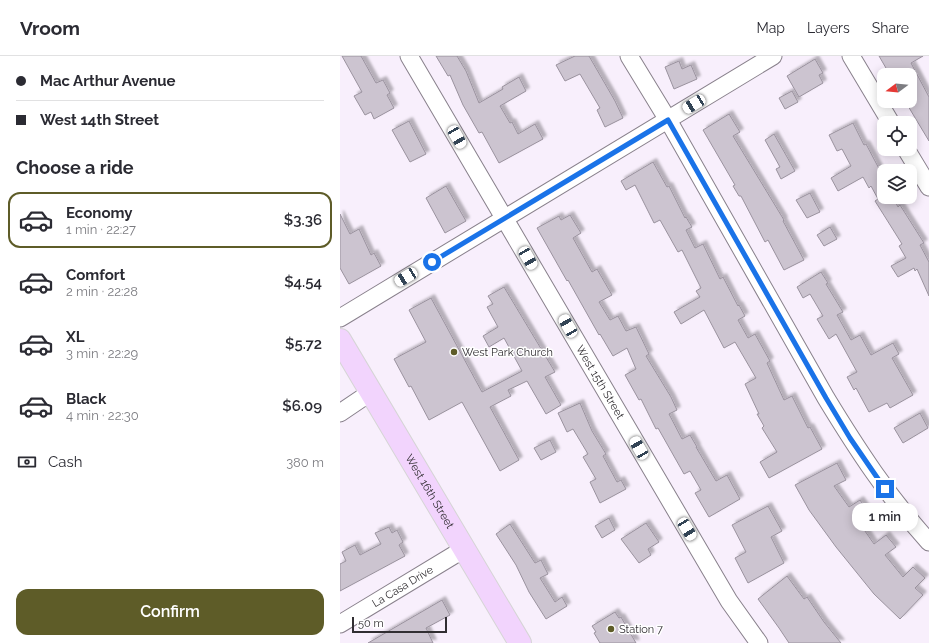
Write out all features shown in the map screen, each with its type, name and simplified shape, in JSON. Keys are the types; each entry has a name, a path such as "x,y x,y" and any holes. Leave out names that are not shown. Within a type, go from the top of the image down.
{"main road":[{"name":"West 16th Street","path":"340,340 520,643"}],"street":[{"name":"West 15th Street","path":"409,56 729,601 759,643"},
{"path":"629,56 668,120 850,438 885,489 929,542"},
{"path":"340,318 773,56"},
{"path":"851,56 887,116"},
{"path":"910,156 929,187"},
{"path":"340,413 371,392"},
{"name":"La Casa Drive","path":"340,624 464,549"}],"building":[{"path":"342,56 361,56 376,83 383,80 390,93 387,95 394,108 374,119 371,112 365,115 354,96 362,92"},
{"path":"436,56 457,56 466,71 479,103 503,89 502,87 519,77 526,91 500,106 510,123 512,122 518,134 535,124 543,139 499,163 482,132 479,133 463,105 450,75 448,76"},
{"path":"575,56 589,56 623,118 605,127 597,110 600,108 580,74 565,81 556,65"},
{"path":"879,56 923,56 911,63 914,68 886,68"},
{"path":"815,59 823,73 819,75 823,83 799,97 787,76"},
{"path":"679,61 682,69 691,65 697,79 674,89 665,67"},
{"path":"917,74 929,97 929,141 917,121 917,116 914,116 909,108 917,108"},
{"path":"792,91 798,102 785,109 779,98"},
{"path":"729,114 740,132 733,136 784,220 783,221 804,260 784,270 768,240 765,242 741,196 739,196 733,186 735,185 703,130"},
{"path":"409,121 426,154 410,162 392,130"},
{"path":"853,123 864,145 866,144 877,165 877,197 871,186 869,188 863,177 838,191 831,178 851,166 842,149 837,151 829,135"},
{"path":"774,134 795,171 781,179 776,169 780,167 765,140"},
{"path":"653,162 667,187 669,186 685,218 686,217 692,227 686,230 695,248 703,244 720,279 723,277 745,316 738,320 748,338 755,334 770,361 767,363 784,400 792,396 808,428 810,427 822,449 769,478 760,462 777,452 762,428 764,426 757,414 759,414 745,384 756,378 735,342 724,348 704,310 681,324 674,312 700,297 696,291 701,288 682,250 678,252 660,220 654,223 635,185 626,190 621,181"},
{"path":"446,186 466,221 445,233 426,198"},
{"path":"810,193 820,212 807,218 796,200"},
{"path":"877,200 877,204 896,204 898,207 900,205 924,243 920,245 929,262 929,296 917,269 915,271 914,268 898,277 891,266 906,258 899,246 902,244 875,201"},
{"path":"340,214 350,234 359,229 371,255 374,253 381,266 349,284 340,268"},
{"path":"570,215 581,233 573,238 592,272 597,269 612,295 599,302 610,320 618,316 626,331 636,327 649,354 646,356 671,397 677,410 669,414 682,439 690,435 716,481 727,475 740,499 709,517 695,493 701,490 690,471 684,474 658,428 656,429 641,399 639,400 625,375 636,369 627,348 613,356 600,334 599,335 537,228 559,216 561,220"},
{"path":"830,227 837,239 824,246 817,235"},
{"path":"821,272 828,283 826,284 843,312 837,315 851,340 860,335 871,355 893,343 899,354 892,358 913,395 890,408 887,403 869,412 856,388 854,390 847,377 857,372 836,334 829,339 817,319 823,316 810,294 803,298 797,287"},
{"path":"504,287 555,372 545,377 561,405 546,414 527,381 508,390 511,396 490,407 519,460 500,471 462,402 429,420 411,386 409,387 394,359 426,342 409,310 431,298 482,392 522,371 504,338 489,347 483,336 498,327 487,307 493,304 488,296"},
{"path":"580,403 592,431 606,454 603,456 617,482 621,480 626,489 600,503 590,482 596,479 583,457 588,454 573,429 567,432 558,413"},
{"path":"920,413 928,428 903,443 894,428"},
{"path":"550,440 556,452 541,460 534,448"},
{"path":"837,463 846,480 834,486 849,507 860,500 869,513 858,521 874,544 886,535 896,547 885,555 903,577 913,567 925,578 915,588 923,595 900,619 874,594 836,547 809,510 795,485"},
{"path":"768,506 782,531 771,537 784,563 748,583 735,558 746,552 732,525"},
{"path":"609,518 615,530 602,538 595,526"},
{"path":"646,523 659,542 648,549 651,555 639,563 621,539"},
{"path":"510,524 535,563 541,560 548,574 540,578 555,602 562,597 567,606 546,619 529,592 516,565 496,534"},
{"path":"389,527 392,533 397,530 403,542 399,545 405,556 340,591 340,564 346,561 342,552 355,545 360,555 381,544 375,533"},
{"path":"787,576 804,599 807,597 841,643 789,643 758,599"},
{"path":"442,600 450,615 426,628 433,643 368,643"},
{"name":"Station 7","path":"615,612 619,618 621,617 636,643 600,643 592,626"}],"place":[{"name":"West Park Church","path":"454,352"},
{"name":"Station 7","path":"611,629"}],"route":[{"path":"432,262 668,120 826,398 850,438 885,489"}]}
